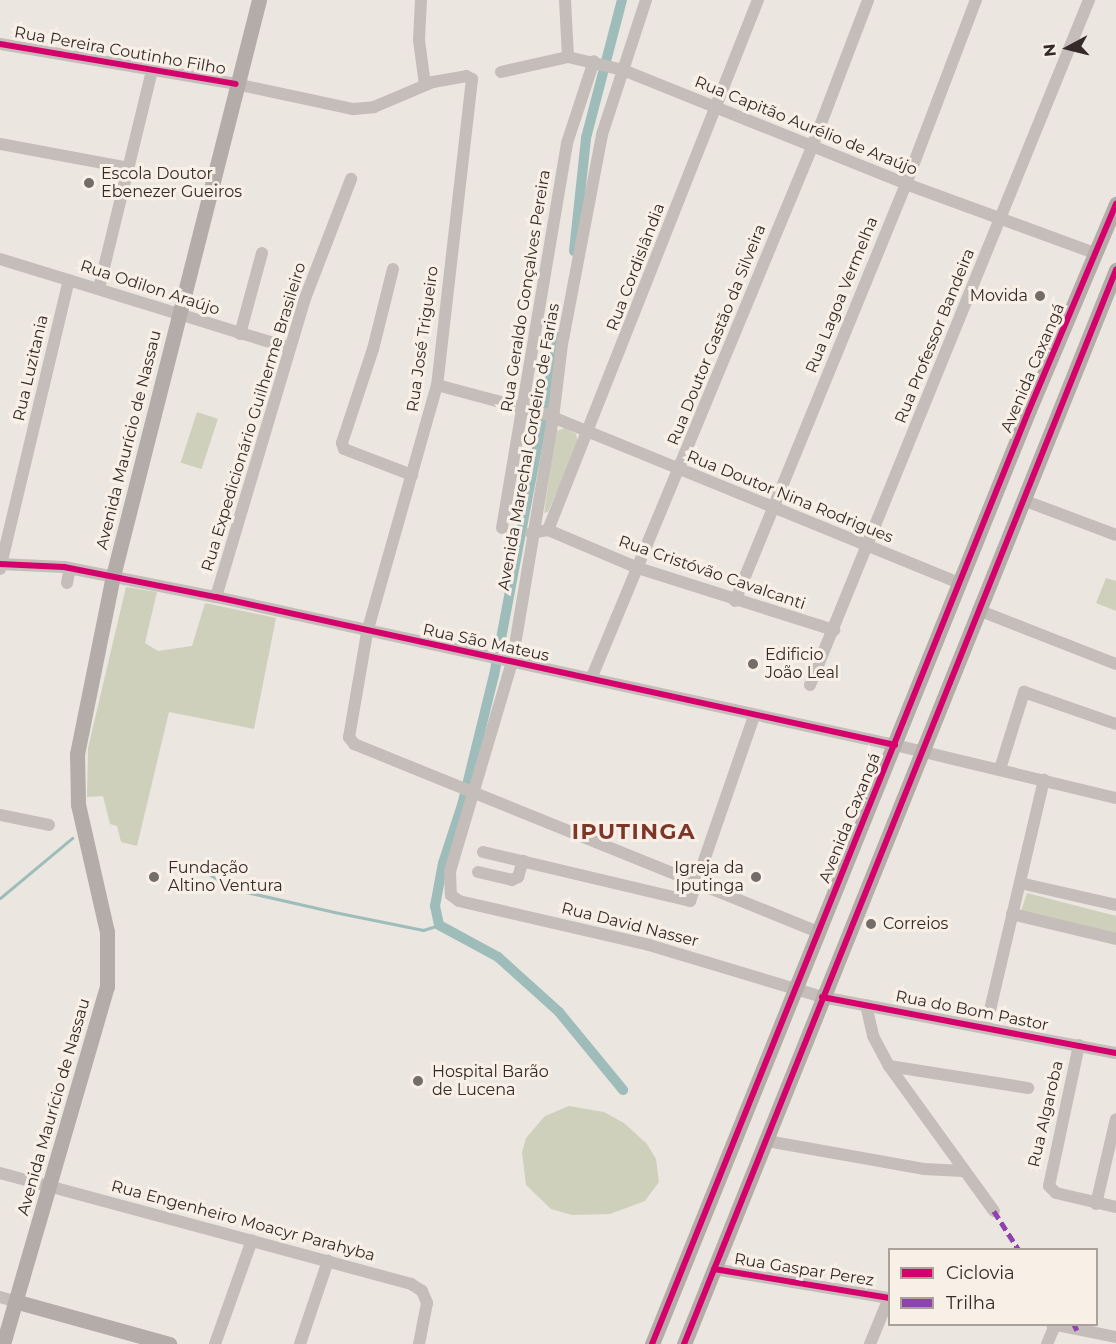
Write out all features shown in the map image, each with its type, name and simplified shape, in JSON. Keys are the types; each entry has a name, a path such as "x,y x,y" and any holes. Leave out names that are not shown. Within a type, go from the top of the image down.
{"main road":[{"name":"Avenida Maurício de Nassau","path":"3,1344 18,1302 107,987 107,932 76,781 77,754 113,576 259,0"},
{"name":"Avenida Caxangá","path":"652,1344 1116,204"},
{"path":"684,1344 767,1141 921,750 1116,271"},
{"path":"18,1302 169,1344"}],"street":[{"path":"421,0 419,40 425,85"},
{"path":"565,0 568,57"},
{"name":"Avenida Marechal Cordeiro de Farias","path":"455,899 450,889 450,871 512,662 549,416 602,135 620,69 646,0"},
{"name":"Rua Cordislândia","path":"548,530 588,434 758,0"},
{"name":"Rua Doutor Gastão da Silveira","path":"591,679 680,471 812,147 868,0"},
{"name":"Rua Lagoa Vermelha","path":"735,601 906,184 976,0"},
{"name":"Rua Professor Bandeira","path":"810,685 1089,0"},
{"name":"Rua Pereira Coutinho Filho","path":"0,44 236,84 361,110 425,85 466,76 472,80"},
{"name":"Rua Capitão Aurélio de Araújo","path":"501,72 568,57 620,69 906,184 1095,253"},
{"name":"Rua Geraldo Gonçalves Pereira","path":"502,528 527,408 567,143 596,62"},
{"path":"99,288 152,70"},
{"name":"Rua José Trigueiro","path":"472,80 437,385 367,633 349,736 354,744 440,781 473,792"},
{"path":"0,144 129,168"},
{"name":"Rua Expedicionário Guilherme Brasileiro","path":"216,597 290,348 351,179"},
{"path":"240,334 262,253"},
{"name":"Rua Odilon Araújo","path":"0,259 290,348"},
{"path":"393,269 374,349 342,443 344,449 412,475"},
{"name":"Rua Luzitania","path":"0,566 69,280"},
{"name":"Rua Doutor Nina Rodrigues","path":"437,385 527,408 549,416 588,434 960,583"},
{"path":"1023,500 1116,535"},
{"path":"531,533 548,530"},
{"name":"Rua Cristóvão Cavalcanti","path":"548,530 638,568 735,601 834,630"},
{"name":"Rua São Mateus","path":"0,566 70,568 216,597 367,633 483,655 754,716 921,750 1116,798"},
{"path":"67,583 70,568"},
{"path":"978,610 1116,664"},
{"path":"1000,769 1024,692 1116,724"},
{"path":"483,852 690,901 754,716"},
{"path":"986,1028 1044,780"},
{"path":"473,792 818,932"},
{"path":"0,815 49,825"},
{"path":"478,872 512,880 518,877 523,861"},
{"path":"1020,884 1116,905"},
{"name":"Rua David Nasser","path":"455,899 649,945 795,989"},
{"path":"1012,914 1116,939"},
{"name":"Rua do Bom Pastor","path":"795,989 822,997 1116,1053"},
{"path":"866,1005 873,1036 889,1066 994,1211"},
{"name":"Rua Algaroba","path":"1078,1045 1048,1180 1052,1190 1096,1204"},
{"path":"889,1066 1028,1088"},
{"path":"1116,1119 1096,1204 1116,1207"},
{"path":"767,1141 924,1169 963,1171"},
{"name":"Rua Engenheiro Moacyr Parahyba","path":"0,1173 417,1286 427,1303 419,1344"},
{"path":"215,1344 252,1240"},
{"path":"300,1344 328,1261"},
{"name":"Rua Gaspar Perez","path":"714,1269 888,1298"},
{"path":"0,1297 18,1302"},
{"path":"870,1344 888,1300"},
{"path":"1047,1344 1054,1326"},
{"path":"1060,1326 1116,1336"}],"green space":[{"path":"197,412 218,419 202,469 181,462"},
{"path":"565,428 576,434 578,442 548,512 544,513 556,431"},
{"path":"1106,578 1116,581 1116,611 1096,603"},
{"path":"126,587 157,592 145,643 158,651 192,646 205,603 276,618 254,729 169,712 137,846 121,842 117,826 110,824 103,796 87,797 88,748"},
{"path":"1027,893 1116,916 1116,938 1021,911"},
{"path":"569,1106 604,1112 624,1123 647,1144 656,1159 659,1182 645,1201 610,1214 572,1215 551,1209 526,1185 522,1152 526,1138 545,1116"}],"waterway":[{"path":"574,251 586,138 622,0"},
{"path":"558,337 494,675 462,805 443,863 435,906 439,925 498,957 559,1012 623,1090"},
{"path":"0,898 72,838"},
{"path":"209,874 233,889 334,912 423,930 439,925"}],"marked path":[{"path":"994,1211 1018,1248"},
{"path":"1075,1326 1077,1330"}],"cycle path":[{"path":"0,44 236,84"},
{"path":"652,1344 1029,410 1116,204"},
{"path":"684,1344 1116,270"},
{"path":"0,564 64,567 216,597 895,745"},
{"path":"822,997 1116,1053"},
{"path":"714,1269 888,1298"}],"place":[{"name":"Escola Doutor Ebenezer Gueiros","path":"89,183"},
{"name":"Movida","path":"1040,296"},
{"name":"Edificio João Leal","path":"753,664"},
{"name":"Fundação Altino Ventura","path":"154,877"},
{"name":"Igreja da Iputinga","path":"756,877"},
{"name":"Correios","path":"871,924"},
{"name":"Hospital Barão de Lucena","path":"418,1081"}],"district":[{"name":"IPUTINGA","path":"634,832"}]}
